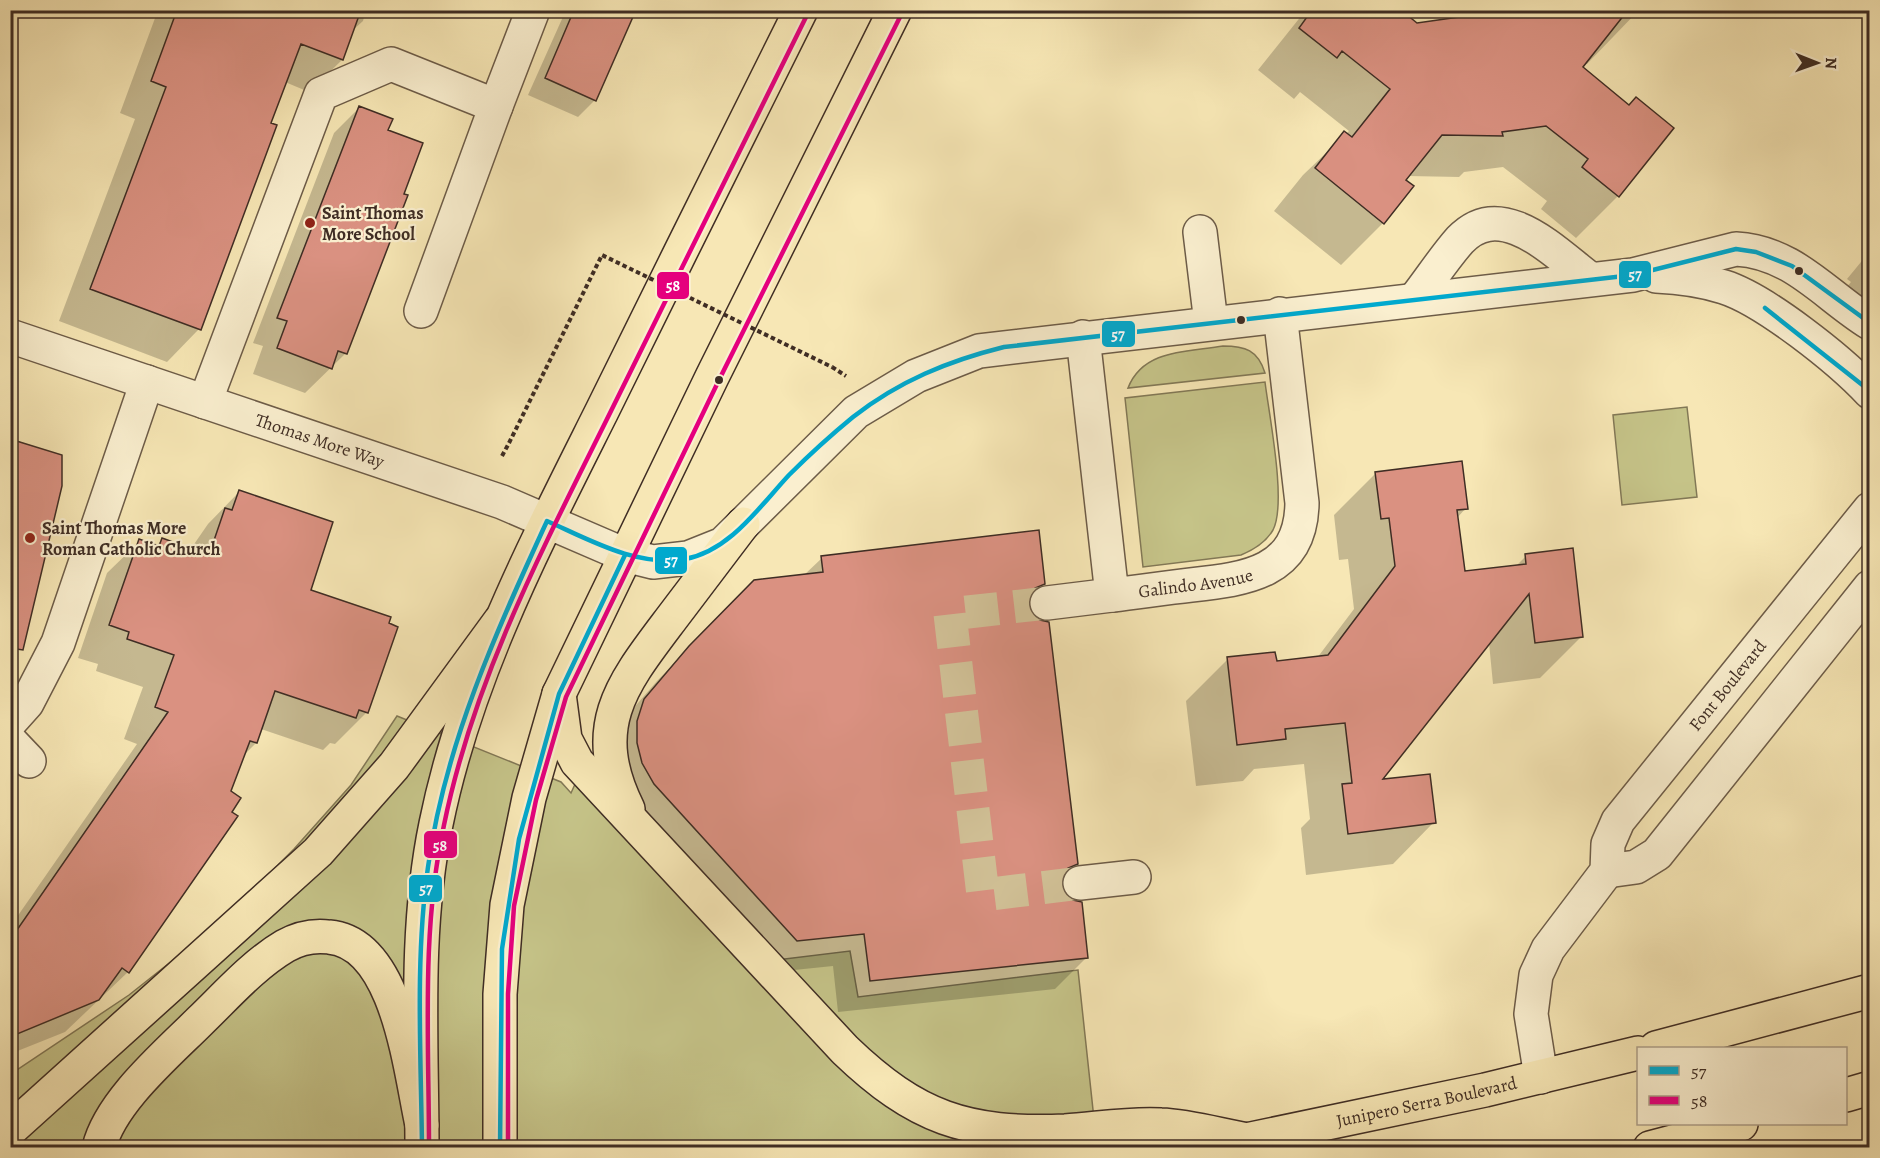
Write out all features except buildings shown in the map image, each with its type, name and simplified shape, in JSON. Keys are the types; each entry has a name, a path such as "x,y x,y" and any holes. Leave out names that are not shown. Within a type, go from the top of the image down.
{"main road":[{"path":"422,1136 421,964 428,866 445,782 462,718 500,621 547,521 801,10"},
{"path":"500,1148 500,994 507,904 529,798 560,694 625,555 896,10"},
{"path":"645,836 623,798 612,763 610,730 615,709 632,670 743,524"},
{"path":"10,1130 318,852 394,766 500,621"},
{"path":"560,694 563,732 572,754 645,836 845,1050 885,1087 909,1103 960,1122 1015,1131 1162,1125 1247,1140"},
{"path":"99,1148 109,1121 122,1104 231,990 285,946 316,936 348,942 373,961 380,973 398,1020 422,1136"},
{"path":"1660,1047 1869,991"},
{"name":"Junipero Serra Boulevard","path":"1214,1148 1541,1077 1637,1053"},
{"path":"1847,1094 1869,1088"},
{"path":"1650,1148 1738,1125"}],"street":[{"path":"421,312 496,106 534,10"},
{"path":"205,402 321,94 391,64 496,106"},
{"path":"1415,299 1461,240 1476,228 1492,223 1512,224 1528,233 1590,279"},
{"path":"1200,232 1211,323"},
{"path":"1633,275 1719,252 1753,250 1776,257 1800,270 1869,323"},
{"path":"1633,275 1699,280 1726,287 1773,313 1857,379 1869,392"},
{"name":"Thomas More Way","path":"10,336 502,502 625,555 653,562 688,558 723,544 843,423 893,388 936,366 979,351 1280,314 1633,275"},
{"name":"Galindo Avenue","path":"1083,337 1112,595 1251,576 1278,561 1293,543 1301,520 1302,503 1280,314"},
{"path":"10,722 27,703 58,643 147,382"},
{"name":"Font Boulevard","path":"1607,872 1608,844 1618,821 1869,509"},
{"path":"1541,1077 1531,1014 1536,975 1548,949 1607,872 1636,867 1657,854 1869,587"},
{"path":"1047,603 1112,595"},
{"path":"1080,883 1134,877"}],"path":[{"path":"502,456 602,255 847,376"}],"shaded area":[{"path":"1223,346 1244,348 1250,351 1259,359 1265,373 1128,388 1135,375 1155,359 1181,352"},
{"path":"1265,382 1278,480 1277,517 1273,530 1259,545 1241,555 1143,567 1125,398"},
{"path":"1687,407 1697,497 1622,505 1613,415"},
{"path":"397,716 561,782 571,793 576,782 744,964 850,951 858,997 1078,970 1097,1147 11,1148 11,1074 129,995 221,922 294,849 351,785"}],"tunnel":[{"path":"1047,603 950,614 983,895 1080,883"}],"transit line":[{"name":"58","path":"429,1148 428,986 432,905 444,825 473,717 492,665 536,563 808,13"},
{"name":"58","path":"508,1148 508,994 514,906 536,800 566,697 719,380 902,13"},
{"name":"57","path":"422,1148 421,936 428,867 436,821 460,733 475,690 491,647 547,521 631,556 667,560 685,559 701,554 716,547 743,526 804,460 870,404 925,374 963,359 1004,347 1633,275 1736,249 1756,252 1792,266 1870,323"},
{"name":"57","path":"1765,308 1870,391"},
{"name":"57","path":"500,1148 502,949 519,839 559,694 625,555"}],"place":[{"name":"Saint Thomas More School","path":"310,223"},
{"name":"Saint Thomas More Roman Catholic Church","path":"30,538"}]}
